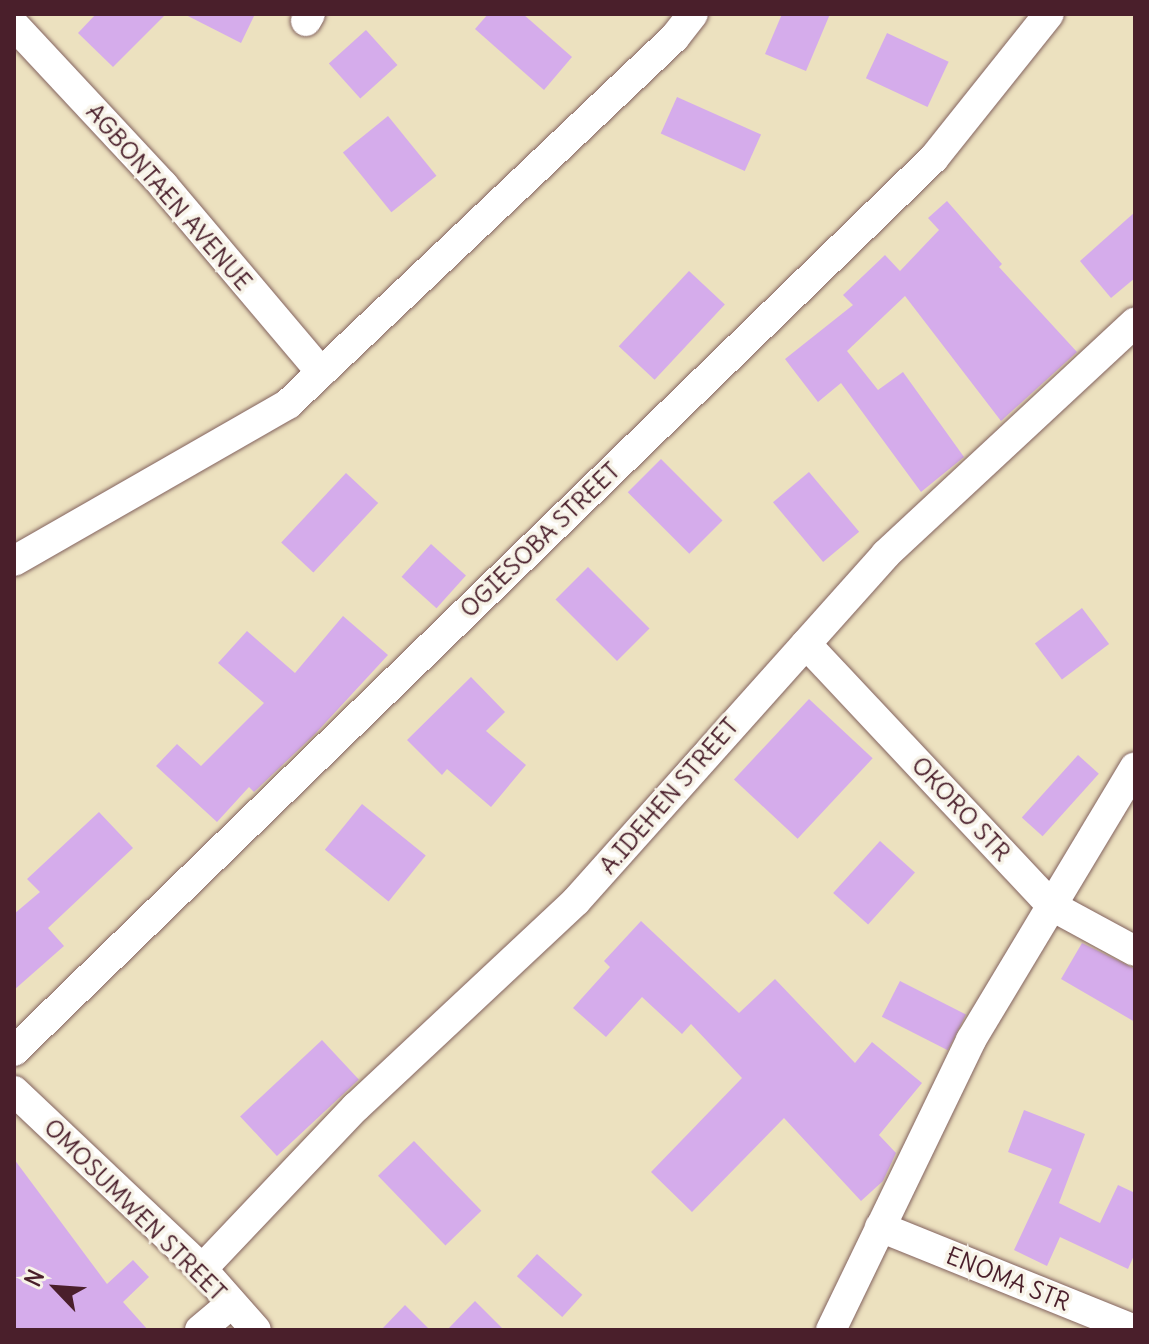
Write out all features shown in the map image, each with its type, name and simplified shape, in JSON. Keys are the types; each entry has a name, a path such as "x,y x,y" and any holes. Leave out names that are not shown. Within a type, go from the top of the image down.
{"street":[{"path":"14,561 288,404 675,37 693,14"},
{"name":"OGIESOBA STREET","path":"14,1051 934,158 1049,14"},
{"name":"AGBONTAEN AVENUE","path":"14,25 163,185 321,372"},
{"name":"A.IDEHEN STREET","path":"202,1269 356,1107 576,901 886,554 1135,323"},
{"name":"OKORO STR","path":"806,644 1052,906 1135,951"},
{"path":"831,1330 971,1040 1135,767"},
{"name":"OMOSUMWEN STREET","path":"14,1091 202,1269 256,1330"},
{"name":"ENOMA STR","path":"880,1227 1135,1330"},
{"path":"200,1330 231,1304"}],"building":[{"path":"96,14 166,14 113,67 78,33"},
{"path":"184,14 255,14 241,43"},
{"path":"488,14 523,14 572,57 544,90 475,29"},
{"path":"782,14 830,14 806,71 765,54"},
{"path":"366,30 397,65 360,98 329,63"},
{"path":"887,33 949,62 927,107 866,78"},
{"path":"677,97 761,134 745,171 661,134"},
{"path":"388,116 436,176 391,212 343,153"},
{"path":"947,201 1002,264 999,267 1077,352 1001,421 905,296 847,351 878,390 903,372 964,457 921,492 841,383 818,402 785,359 853,305 843,295 885,255 900,271 939,230 928,218"},
{"path":"1135,212 1135,278 1111,298 1080,261"},
{"path":"689,271 725,304 655,380 619,346"},
{"path":"661,459 723,521 689,554 628,492"},
{"path":"809,472 859,532 823,562 773,502"},
{"path":"346,473 378,503 313,572 281,542"},
{"path":"431,544 466,575 436,608 402,577"},
{"path":"588,567 650,629 617,661 555,600"},
{"path":"1082,608 1109,644 1062,679 1035,644"},
{"path":"343,616 388,655 315,734 254,792 249,787 217,822 156,766 177,744 201,766 264,703 218,663 247,631 295,673"},
{"path":"471,677 505,712 486,731 526,765 491,807 447,769 442,775 407,740"},
{"path":"809,699 873,758 798,839 734,779"},
{"path":"1078,755 1099,774 1043,836 1022,817"},
{"path":"362,804 426,856 389,901 325,850"},
{"path":"99,812 133,848 48,928 64,946 14,990 14,914 40,892 27,879"},
{"path":"880,841 915,872 868,924 833,893"},
{"path":"641,921 739,1013 775,979 855,1063 872,1042 922,1083 879,1135 896,1153 883,1181 861,1201 784,1118 692,1212 651,1172 742,1078 691,1024 682,1034 642,997 606,1037 573,1008 610,967 604,961"},
{"path":"1082,943 1135,969 1135,1022 1061,979"},
{"path":"900,981 966,1015 948,1050 882,1017"},
{"path":"322,1040 359,1079 277,1156 240,1116"},
{"path":"1024,1110 1085,1134 1059,1203 1100,1223 1118,1185 1135,1193 1135,1253 1128,1269 1060,1237 1047,1266 1014,1250 1052,1169 1008,1152"},
{"path":"414,1141 481,1211 445,1246 378,1176"},
{"path":"14,1159 107,1284 133,1260 149,1277 123,1302 148,1330 14,1330"},
{"path":"537,1254 582,1295 562,1317 517,1276"},
{"path":"475,1301 504,1330 447,1330"},
{"path":"405,1305 430,1330 381,1330"}]}
